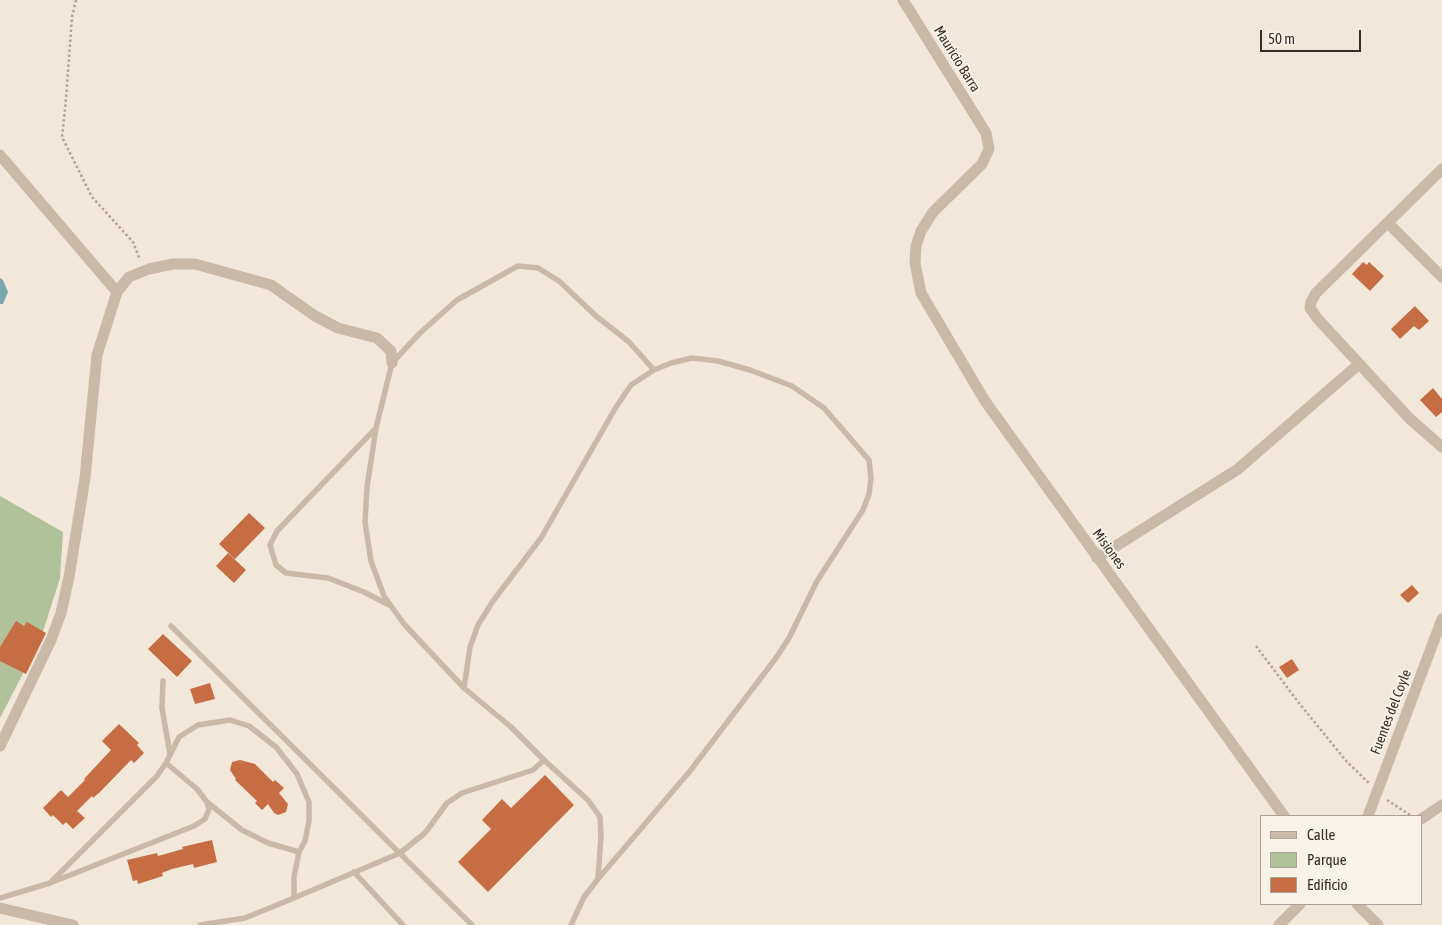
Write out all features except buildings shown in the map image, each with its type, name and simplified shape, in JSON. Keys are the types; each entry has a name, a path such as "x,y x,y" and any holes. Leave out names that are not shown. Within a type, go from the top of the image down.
{"street":[{"name":"Mauricio Barra","path":"903,0 986,133 989,149 982,164 933,212 921,231 916,246 915,263 920,293"},
{"path":"0,154 116,292"},
{"path":"1442,169 1316,293 1310,308 1358,364 1410,419 1442,447"},
{"path":"1388,223 1442,277"},
{"path":"0,746 62,613 86,478 97,356 116,292 130,277 145,270 173,264 195,264 272,284 315,316 338,328 377,338 391,351 392,363"},
{"name":"Misiones","path":"920,293 985,401 1283,815"},
{"path":"1097,558 1238,469 1358,364"},
{"name":"Fuentes del Coyle","path":"1368,815 1442,619"},
{"path":"1422,818 1442,805"},
{"path":"1279,925 1299,905"},
{"path":"1358,905 1378,925"},
{"path":"0,908 73,925"}],"lane":[{"path":"598,879 601,837 600,817 588,800 510,726 464,688 404,624 384,596 371,561 365,522 367,487 376,428 392,363 420,333 457,300 518,266 538,268 559,281 596,316 629,342 654,370"},
{"path":"464,688 470,647 478,625 493,601 541,538 621,400 631,386 654,370 671,362 692,358 718,361 750,370 792,386 824,408 869,460 871,479 863,510 817,581 789,638 776,658 690,771 584,897 571,925"},
{"path":"376,428 277,531 270,545 276,565 286,573 328,578 364,592 392,607"},
{"path":"171,626 472,925"},
{"path":"163,682 162,708 170,754"},
{"path":"50,883 157,776 179,737 198,725 230,720 249,726 276,747 298,774 309,802 309,821 305,841 299,852 294,877 294,898"},
{"path":"200,925 245,918 400,853 424,833 447,802 462,794 533,770 544,760"},
{"path":"166,763 197,790 207,802 242,830 268,843 299,852"},
{"path":"0,898 50,883 194,826 206,818 209,809 207,802"},
{"path":"354,872 403,925"}],"path":[{"path":"76,0 72,18 62,137 92,197 132,242 145,270"},
{"path":"1256,646 1347,762 1392,804 1409,815"}],"green space":[{"path":"0,496 63,532 60,578 40,641 0,718"}],"water":[{"path":"0,278 3,280 8,292 3,304 0,304"}]}
